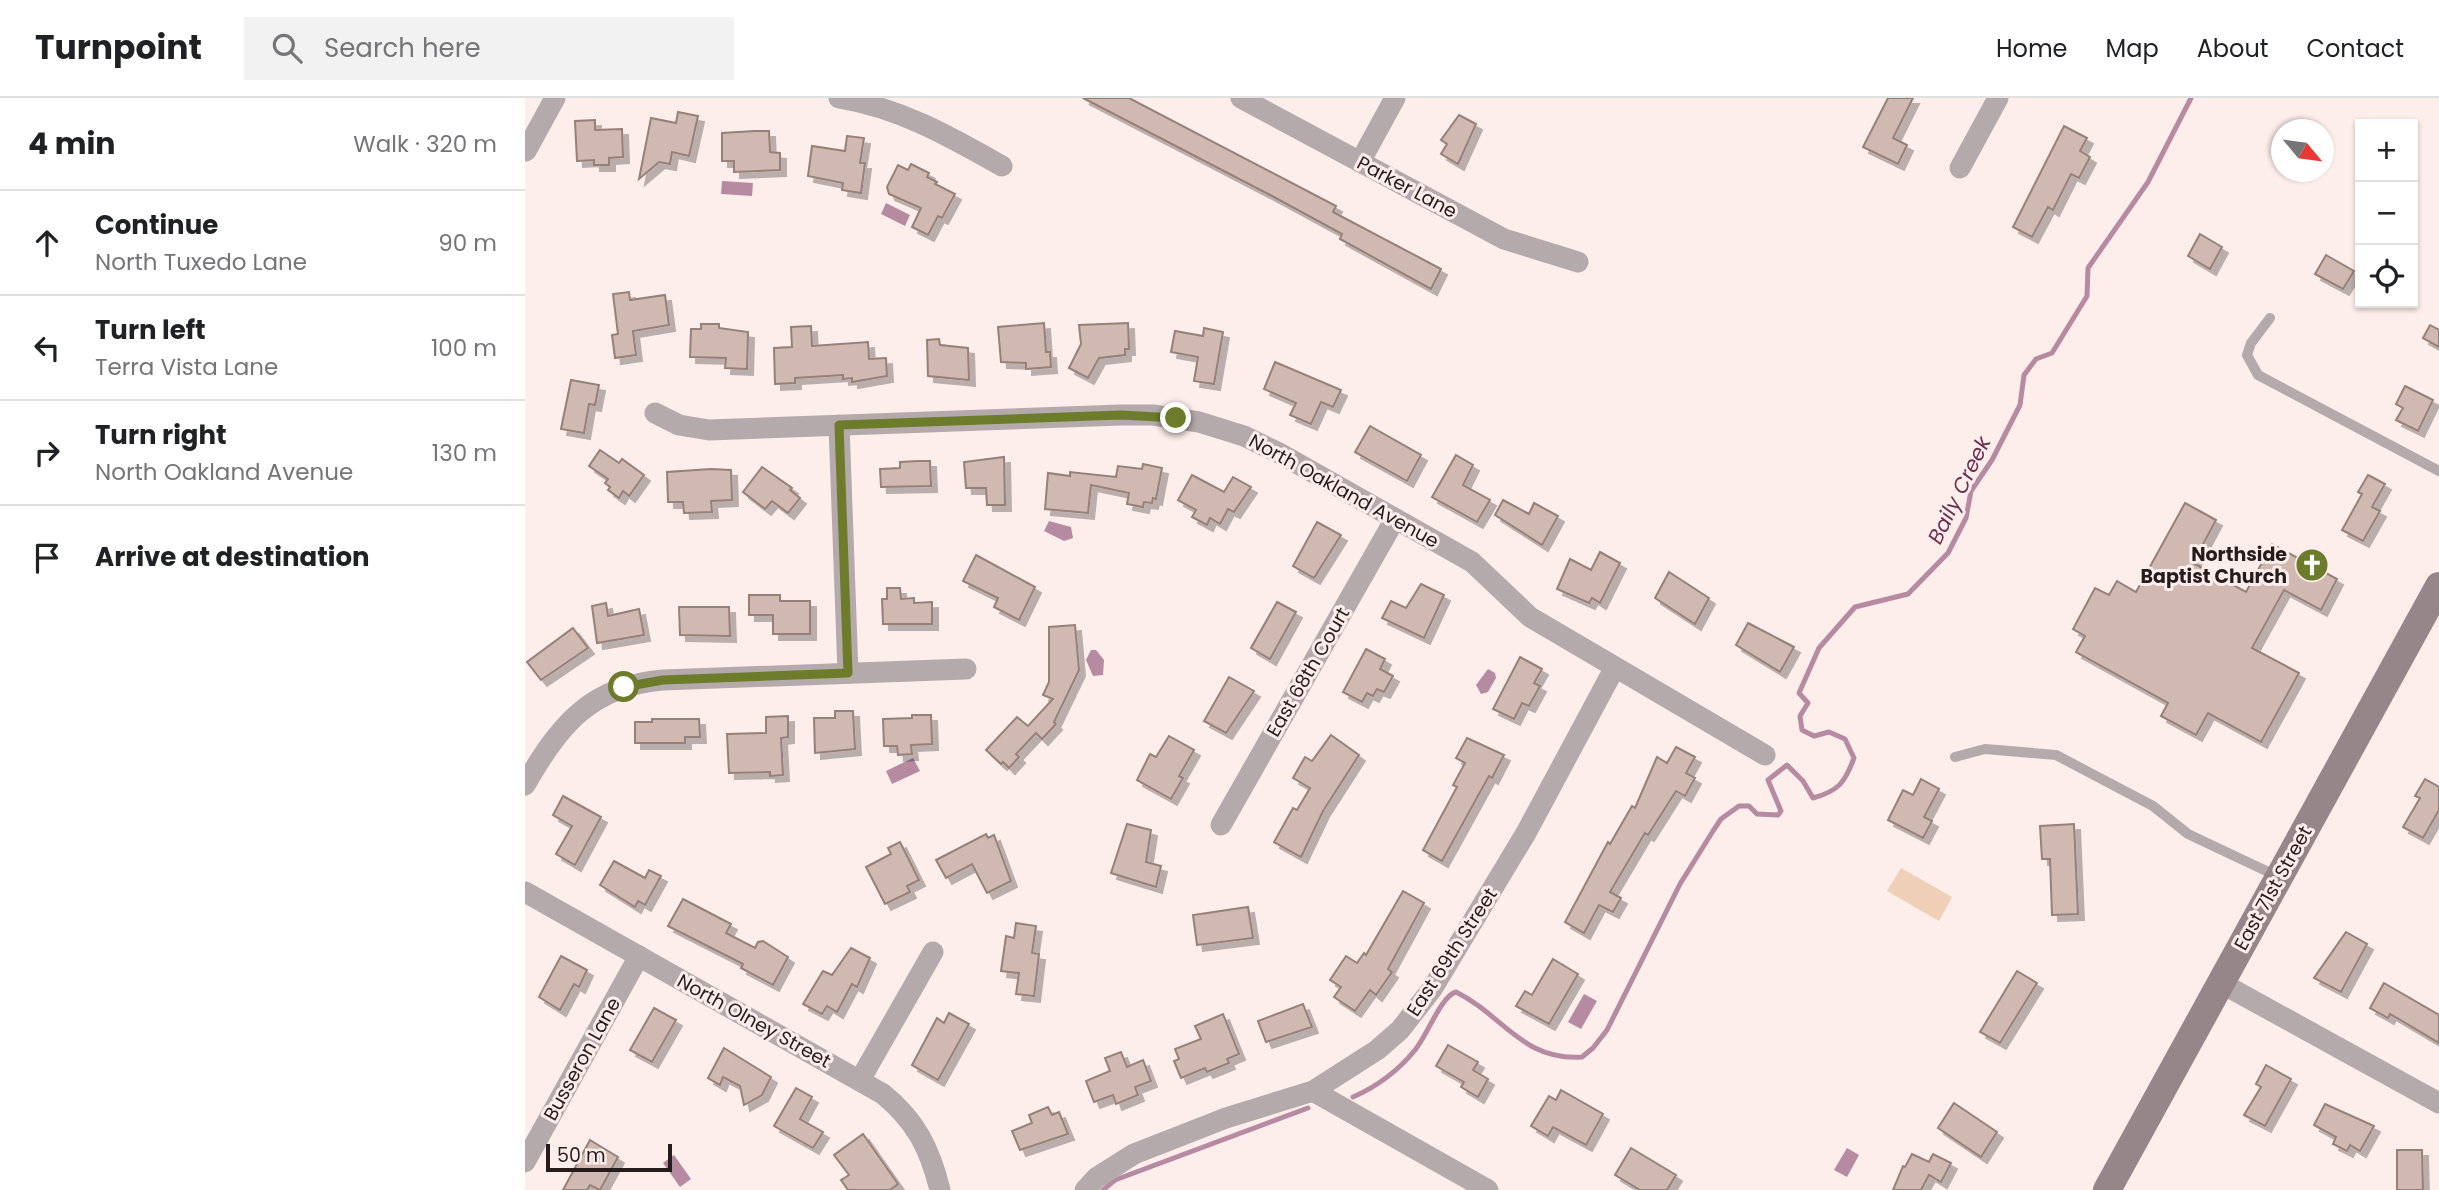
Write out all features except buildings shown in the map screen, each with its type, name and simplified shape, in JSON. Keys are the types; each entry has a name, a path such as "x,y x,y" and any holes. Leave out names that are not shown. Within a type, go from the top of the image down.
{"main road":[{"name":"East 71st Street","path":"2107,1190 2439,586"}],"street":[{"path":"526,151 555,98"},
{"path":"839,98 882,107 918,120 1002,166"},
{"name":"Parker Lane","path":"1241,98 1504,239 1578,262"},
{"path":"1360,162 1395,98"},
{"path":"1960,168 1998,98"},
{"name":"North Oakland Avenue","path":"655,413 679,425 698,429 1121,415 1176,418 1222,429 1258,442 1472,562 1522,611 1613,669 1765,755"},
{"path":"839,425 848,673"},
{"name":"East 68th Court","path":"1221,825 1395,519"},
{"path":"525,785 548,745 563,726 581,710 615,690 655,680 966,669"},
{"name":"East 69th Street","path":"1085,1190 1095,1178 1134,1154 1226,1118 1313,1091 1377,1050 1400,1030 1432,989 1526,832 1613,669"},
{"name":"North Olney Street","path":"525,892 860,1080 897,1104 917,1127 932,1157 940,1190"},
{"path":"860,1080 933,952"},
{"name":"Busseron Lane","path":"525,1162 639,956"},
{"path":"2221,983 2439,1103"},
{"path":"1313,1091 1488,1190"}],"lane":[{"path":"2270,318 2251,343 2247,355 2258,375 2439,471"},
{"path":"1955,757 1985,749 2056,755 2153,806 2188,834 2279,877"}],"shaded area":[{"path":"722,181 753,183 752,196 721,194"},
{"path":"886,203 910,215 905,226 881,214"},
{"path":"1049,521 1071,527 1073,538 1064,541 1044,531"},
{"path":"1091,650 1096,650 1104,660 1103,675 1093,676 1086,660"},
{"path":"1488,669 1495,673 1496,678 1488,692 1481,694 1476,685"},
{"path":"913,758 920,771 892,784 886,771"},
{"path":"1901,868 1952,897 1939,921 1887,891"},
{"path":"1584,994 1597,1001 1581,1029 1568,1022"},
{"path":"1847,1148 1859,1155 1847,1177 1834,1170"},
{"path":"674,1155 691,1179 680,1187 663,1163"}],"waterway":[{"name":"Baily Creek","path":"1353,1097 1379,1083 1402,1065 1420,1044 1445,1001 1456,992 1528,1044 1544,1052 1582,1057 1607,1030 1680,884 1721,819 1739,806 1749,806 1757,814 1778,815 1781,811 1768,780 1787,765 1803,781 1813,798 1835,789 1840,784 1854,758 1845,739 1829,732 1814,736 1802,730 1800,716 1808,703 1799,693 1819,648 1855,607 1908,594 1948,553 1966,518 1971,491 1992,460 2020,405 2024,375 2036,359 2052,353 2087,296 2088,268 2148,182 2191,98"},
{"path":"1103,1190 1115,1180 1308,1108"}],"place":[{"name":"Northside Baptist Church","path":"2312,565"}],"route":[{"path":"624,687 647,681 848,673 839,425 1121,415 1176,418"}]}
